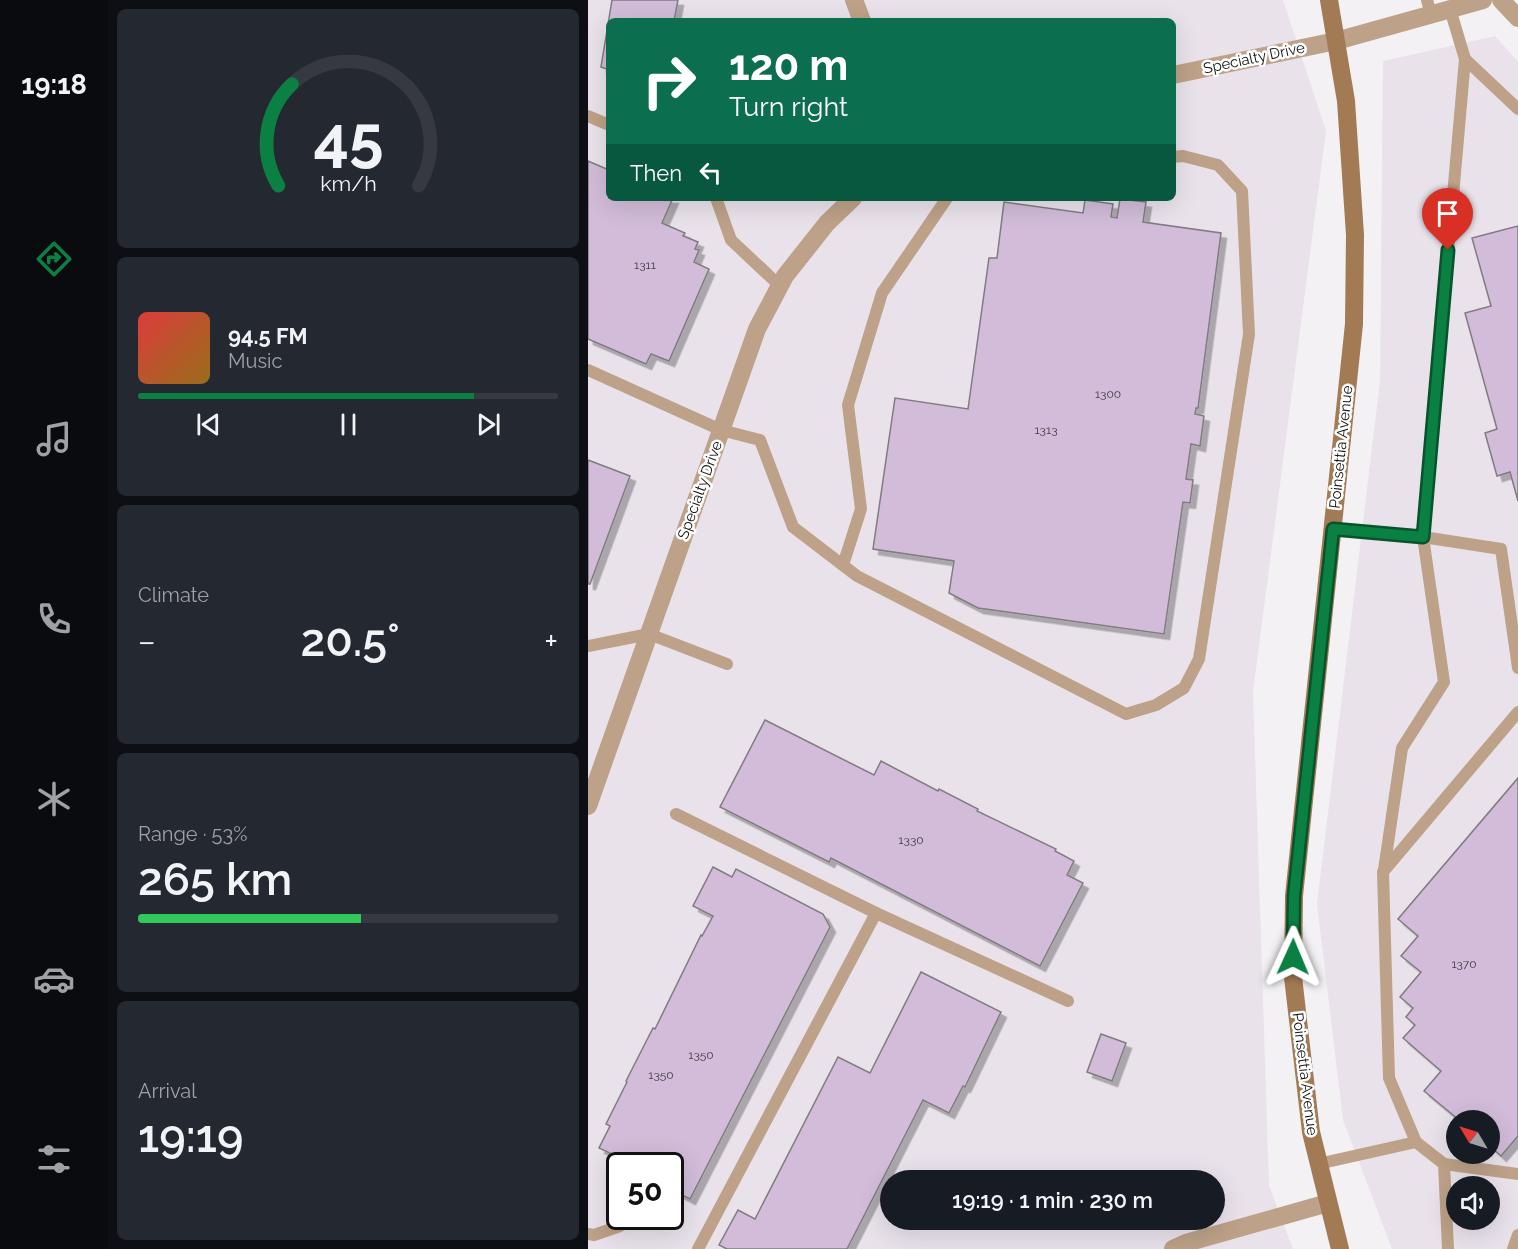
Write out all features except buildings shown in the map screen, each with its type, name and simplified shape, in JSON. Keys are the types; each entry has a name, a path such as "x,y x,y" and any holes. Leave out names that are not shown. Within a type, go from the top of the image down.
{"main road":[{"name":"Poinsettia Avenue","path":"1329,0 1346,100 1355,235 1354,324 1294,907 1293,977 1311,1132 1340,1249"}],"street":[{"path":"854,0 861,18"},
{"name":"Specialty Drive","path":"1176,74 1336,41 1429,7 1450,9 1483,0"},
{"path":"1501,0 1518,18"},
{"name":"Specialty Drive","path":"588,806 757,329 785,276 827,223 850,201"},
{"path":"1173,1249 1186,1243 1328,1203"}],"lane":[{"path":"1450,9 1465,59 1423,537 1444,681 1402,748 1383,872 1389,1078 1416,1142 1444,1164 1518,1174"},
{"path":"1465,59 1518,109"},
{"path":"588,116 606,124"},
{"path":"588,370 721,430 760,440 793,527 857,576 1126,714 1156,705 1184,688 1199,660 1249,334 1242,191 1218,165 1183,156 1176,157"},
{"path":"717,201 731,240 780,286"},
{"path":"843,565 861,509 848,405 882,293 945,201"},
{"path":"1333,529 1423,537 1501,549 1518,668"},
{"path":"588,646 649,634 727,664"},
{"path":"1383,872 1518,712"},
{"path":"676,814 876,913 1068,1001"},
{"path":"698,1249 876,913"},
{"path":"1318,1164 1416,1142"},
{"path":"1444,1164 1448,1249"},
{"path":"588,1234 607,1230"},
{"path":"1514,1249 1518,1235"}],"shaded area":[{"path":"588,0 1283,0 1326,131 1253,692 1269,1185 1293,1249 588,1249"},
{"path":"1495,36 1518,62 1518,1249 1392,1249 1343,1120 1317,904 1380,381 1383,61"}],"route":[{"path":"1293,957 1294,896 1333,529 1423,537 1448,250"}]}
